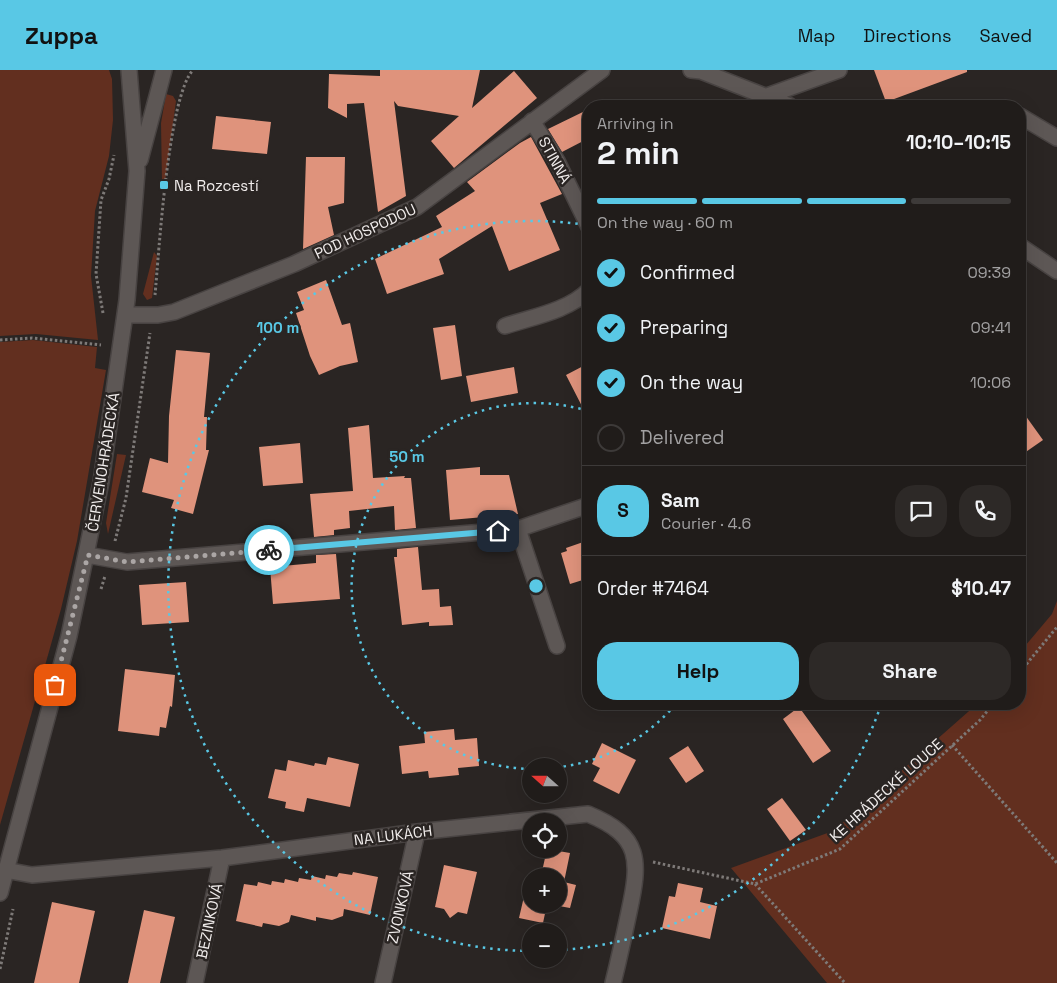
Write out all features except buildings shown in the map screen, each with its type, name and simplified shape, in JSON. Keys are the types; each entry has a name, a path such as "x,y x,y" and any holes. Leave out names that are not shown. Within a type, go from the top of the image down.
{"street":[{"name":"ČERVENOHRÁDECKÁ","path":"0,894 69,636 88,555 101,482 125,315 137,171 130,70"},
{"name":"ČERVENOHRÁDECKÁ","path":"137,171 164,70"},
{"name":"POD HOSPODOU","path":"125,315 153,315 174,312 294,264 418,208 602,70"},
{"path":"691,70 701,71 776,100"},
{"path":"767,96 839,70"},
{"path":"1026,120 1057,138"},
{"name":"STINNÁ","path":"532,121 557,161 582,213"},
{"path":"1026,250 1057,271"},
{"path":"505,326 554,310 582,296"},
{"path":"88,555 127,562 518,529 582,507"},
{"path":"518,529 557,646"},
{"name":"NA LUKÁCH","path":"5,870 32,875 222,858 417,832 588,814 611,824 628,840 635,858 636,878 614,983"},
{"name":"ZVONKOVÁ","path":"383,983 417,832"},
{"name":"BEZINKOVÁ","path":"195,983 222,858"}],"path":[{"path":"110,559 126,498 153,315 168,165 183,91 193,70"},
{"path":"104,318 96,274 101,200 109,179 115,148"},
{"path":"0,340 32,338 103,345"},
{"path":"104,340 100,361 144,368"},
{"path":"1026,665 1057,627"},
{"name":"KE HRÁDECKÉ LOUCE","path":"755,884 840,849 987,710"},
{"path":"952,745 1057,863"},
{"path":"635,858 755,884 844,983"}],"shaded area":[{"path":"0,70 109,70 112,79 113,120 109,156 95,211 91,276 98,340 36,334 0,336"},
{"path":"166,94 173,96 176,101 165,182 162,182 161,123"},
{"path":"154,252 157,256 152,298 147,300 143,294"},
{"path":"33,340 97,347 95,368 106,370 77,541 61,609 0,825 0,342"},
{"path":"117,454 126,455 108,534 106,523"},
{"path":"1057,601 1057,983 827,983 731,868 833,831 970,710 1026,710 1026,645 1052,614"}],"way so far":[{"path":"55,685 69,636 88,555 127,562 269,550"}],"place":[{"name":"Na Rozcestí","path":"164,185"}],"route":[{"path":"269,550 498,531"}]}
